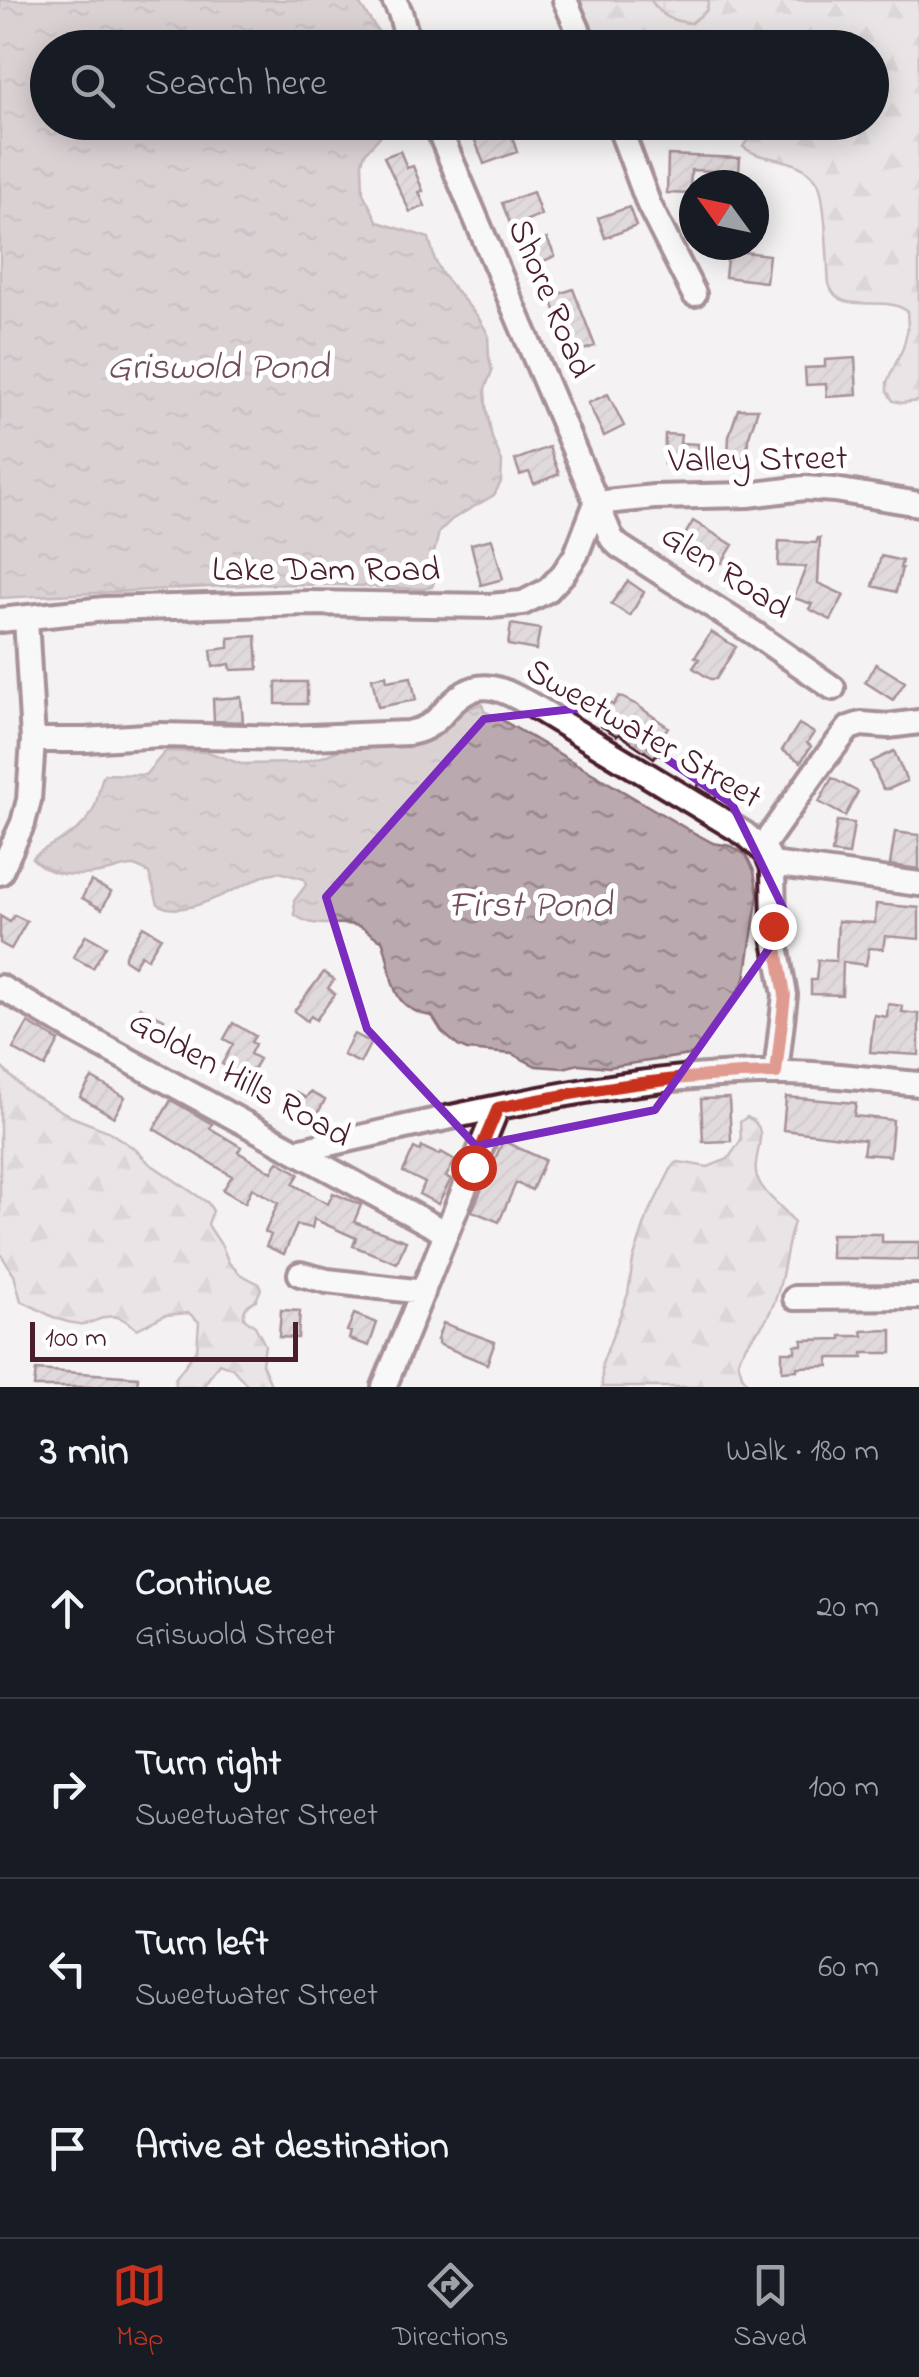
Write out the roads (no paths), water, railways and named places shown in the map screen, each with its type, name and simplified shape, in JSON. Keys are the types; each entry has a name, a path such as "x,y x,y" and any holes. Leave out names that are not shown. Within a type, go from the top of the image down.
{"street":[{"path":"394,0 405,30"},
{"path":"566,0 578,30"},
{"name":"Shore Road","path":"443,140 596,503"},
{"path":"625,140 649,205 694,294"},
{"name":"Valley Street","path":"596,503 804,488 919,504"},
{"name":"Lake Dam Road","path":"0,620 105,608 308,603 519,604 538,597 564,574 582,542 596,503"},
{"name":"Glen Road","path":"596,503 617,544 833,688"},
{"path":"0,873 27,812 33,740 26,619"},
{"name":"Sweetwater Street","path":"33,740 408,733 432,724 466,691 488,688 510,694 745,834 767,856 774,935 785,995 776,1073"},
{"path":"919,722 860,724 849,728 828,753 767,856 919,884"},
{"name":"Golden Hills Road","path":"5,997 448,1228"},
{"path":"298,1151 616,1085 776,1073 919,1084"},
{"path":"384,1387 498,1108"},
{"path":"300,1274 423,1292"},
{"path":"794,1298 919,1298"}],"water":[{"name":"Griswold Pond","path":"0,0 356,0 377,30 30,30 30,140 377,140 362,162 363,193 378,222 429,238 442,274 488,334 492,371 485,389 486,406 492,438 502,461 501,482 494,495 451,520 439,532 433,557 435,579 432,587 423,589 266,584 0,598"},
{"name":"First Pond","path":"482,704 484,711 687,829 746,855 754,871 758,895 745,979 696,1054 609,1067 579,1064 563,1068 536,1066 512,1054 467,1050 442,1032 432,1016 417,1012 399,997 382,940 361,927 312,923 295,915 294,901 306,885 304,879 279,872 268,874 197,905 169,908 158,904 149,873 135,867 68,875 49,870 32,858 90,816 104,774 145,775 166,751 208,752 241,764 298,763 351,745 419,744 445,729 463,710"}]}
